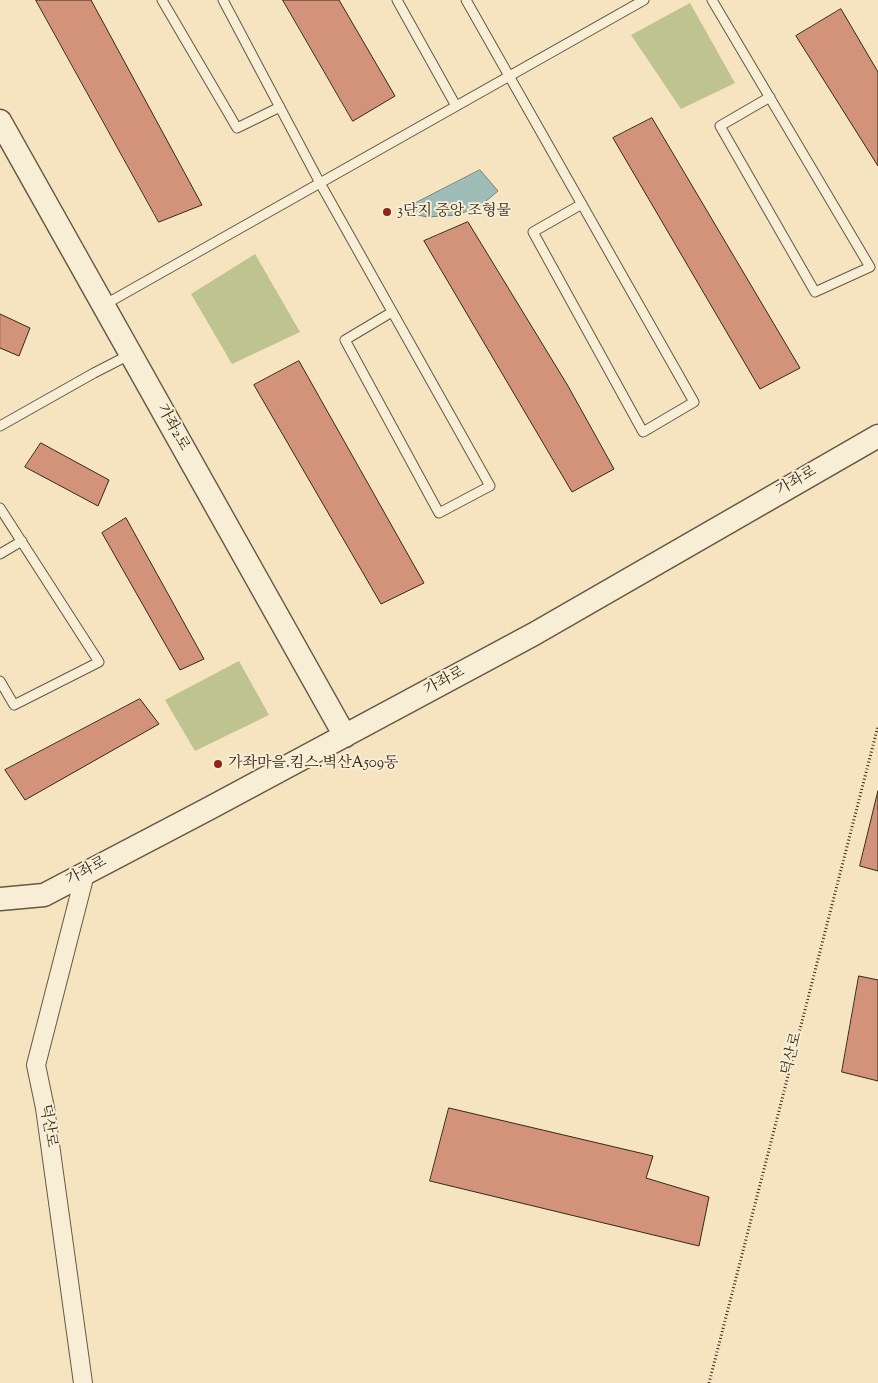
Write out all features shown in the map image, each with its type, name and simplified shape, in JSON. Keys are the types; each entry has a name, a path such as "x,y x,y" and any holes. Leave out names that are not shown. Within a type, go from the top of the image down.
{"street":[{"name":"가좌2로","path":"0,120 345,736"},
{"name":"가좌로","path":"0,899 44,895 85,874 534,634 878,436"},
{"name":"덕산로","path":"83,1383 45,1108 36,1065 85,874"}],"lane":[{"path":"162,0 236,128 280,107"},
{"path":"223,0 320,183 490,486 439,513 345,340 392,312"},
{"path":"397,0 456,106"},
{"path":"466,0 510,76 694,402 643,432 533,232 582,204"},
{"path":"104,305 644,0"},
{"path":"712,0 770,97 870,268 815,292 720,126 770,97"},
{"path":"0,426 94,372 131,354"},
{"path":"0,508 99,662 14,705 0,681"},
{"path":"0,554 22,541"}],"path":[{"name":"덕산로","path":"708,1383 878,726"}],"green space":[{"path":"690,3 735,83 681,109 631,35"},
{"path":"255,254 300,332 232,364 191,294"},
{"path":"239,661 269,715 195,751 165,700"}],"water":[{"path":"480,170 498,191 480,206 457,215 427,217 400,211"}],"building":[{"path":"36,0 91,0 202,205 159,222"},
{"path":"283,0 339,0 395,96 353,121"},
{"path":"841,9 878,72 878,166 796,36"},
{"path":"652,118 800,368 760,389 613,138"},
{"path":"468,222 568,386 614,469 572,492 424,241"},
{"path":"0,314 30,328 19,356 0,348"},
{"path":"299,361 424,583 381,604 254,385"},
{"path":"41,443 109,480 98,506 25,467"},
{"path":"126,518 204,659 180,670 102,533"},
{"path":"140,699 159,724 25,800 5,770"},
{"path":"878,791 878,871 860,866"},
{"path":"859,976 878,980 878,1081 842,1072"},
{"path":"449,1108 653,1156 646,1178 709,1197 699,1246 430,1181"}],"place":[{"name":"3단지 중앙 조형물","path":"387,212"},
{"name":"가좌마을.킴스.벽산A509동","path":"218,764"}]}
